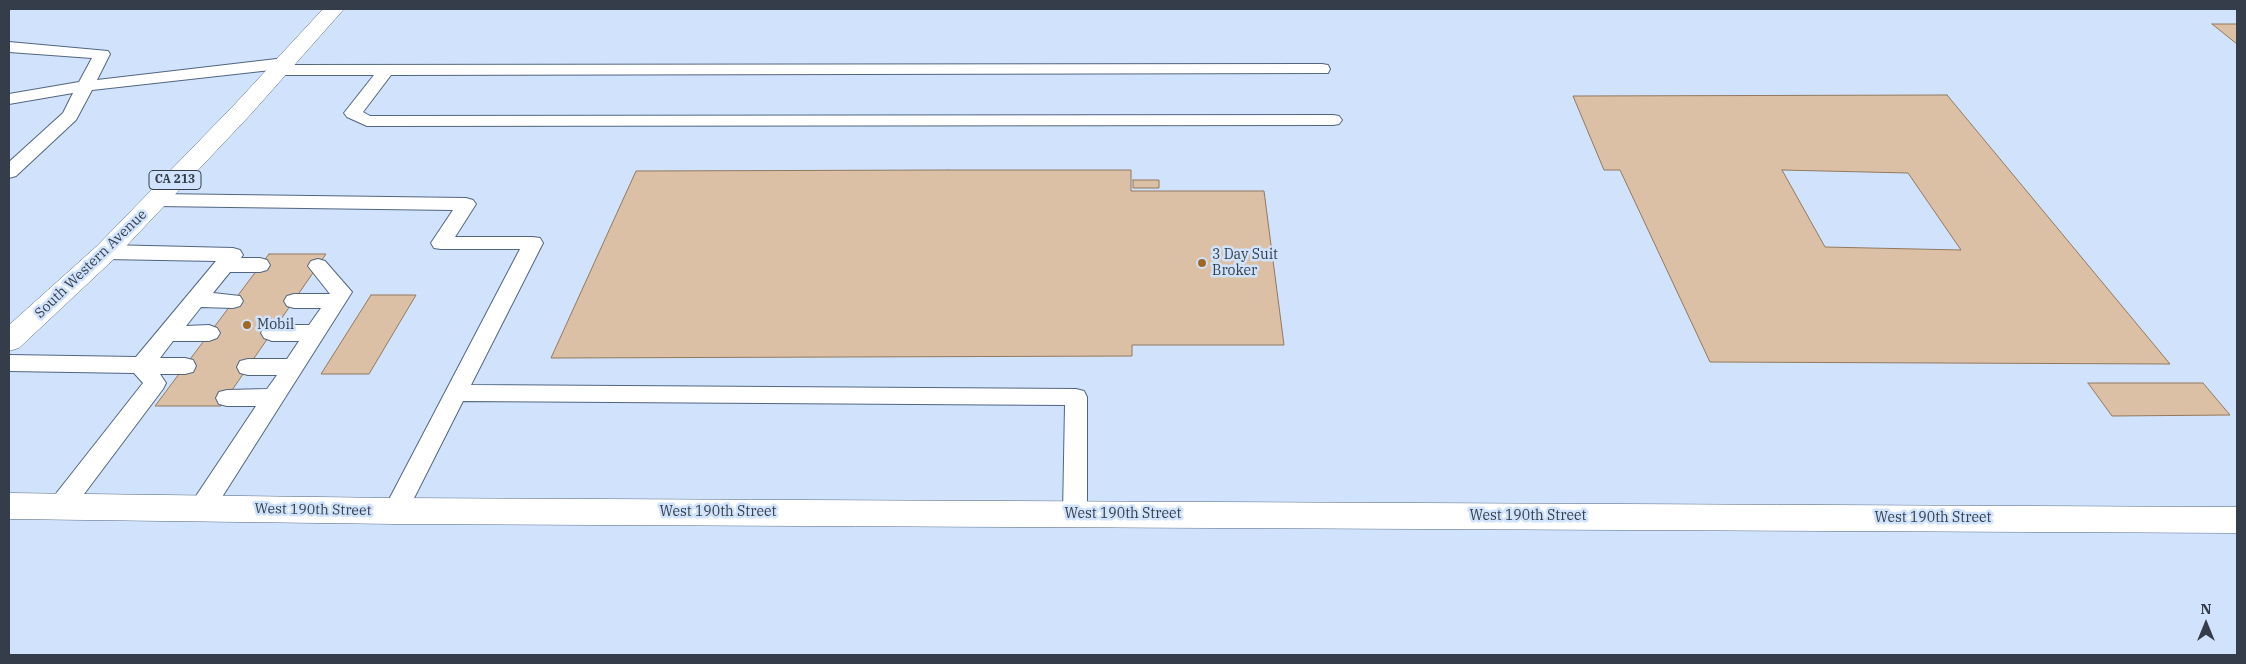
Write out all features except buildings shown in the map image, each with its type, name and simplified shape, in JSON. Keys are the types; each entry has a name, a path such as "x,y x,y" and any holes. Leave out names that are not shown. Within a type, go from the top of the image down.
{"main road":[{"name":"South Western Avenue","path":"9,341 106,252 334,9"},
{"name":"West 190th Street","path":"9,506 395,511 2237,520"}],"lane":[{"path":"9,48 102,54 70,116 9,172"},
{"path":"9,99 85,86 282,66 386,70 1322,69"},
{"path":"386,70 353,113 367,121 1333,120"},
{"path":"156,200 466,204 441,242 533,242 395,511"},
{"path":"106,252 233,254 141,366"},
{"path":"224,264 260,265"},
{"path":"201,509 342,292 318,266"},
{"path":"195,300 234,301"},
{"path":"294,301 336,301"},
{"path":"168,334 209,333"},
{"path":"272,333 315,333"},
{"path":"9,363 184,366"},
{"path":"60,507 152,399 156,383 141,366"},
{"path":"248,367 293,367"},
{"path":"455,393 1076,397 1075,513"},
{"path":"227,398 273,397"}],"place":[{"name":"3 Day Suit Broker","path":"1202,263"},
{"name":"Mobil","path":"247,325"}]}
